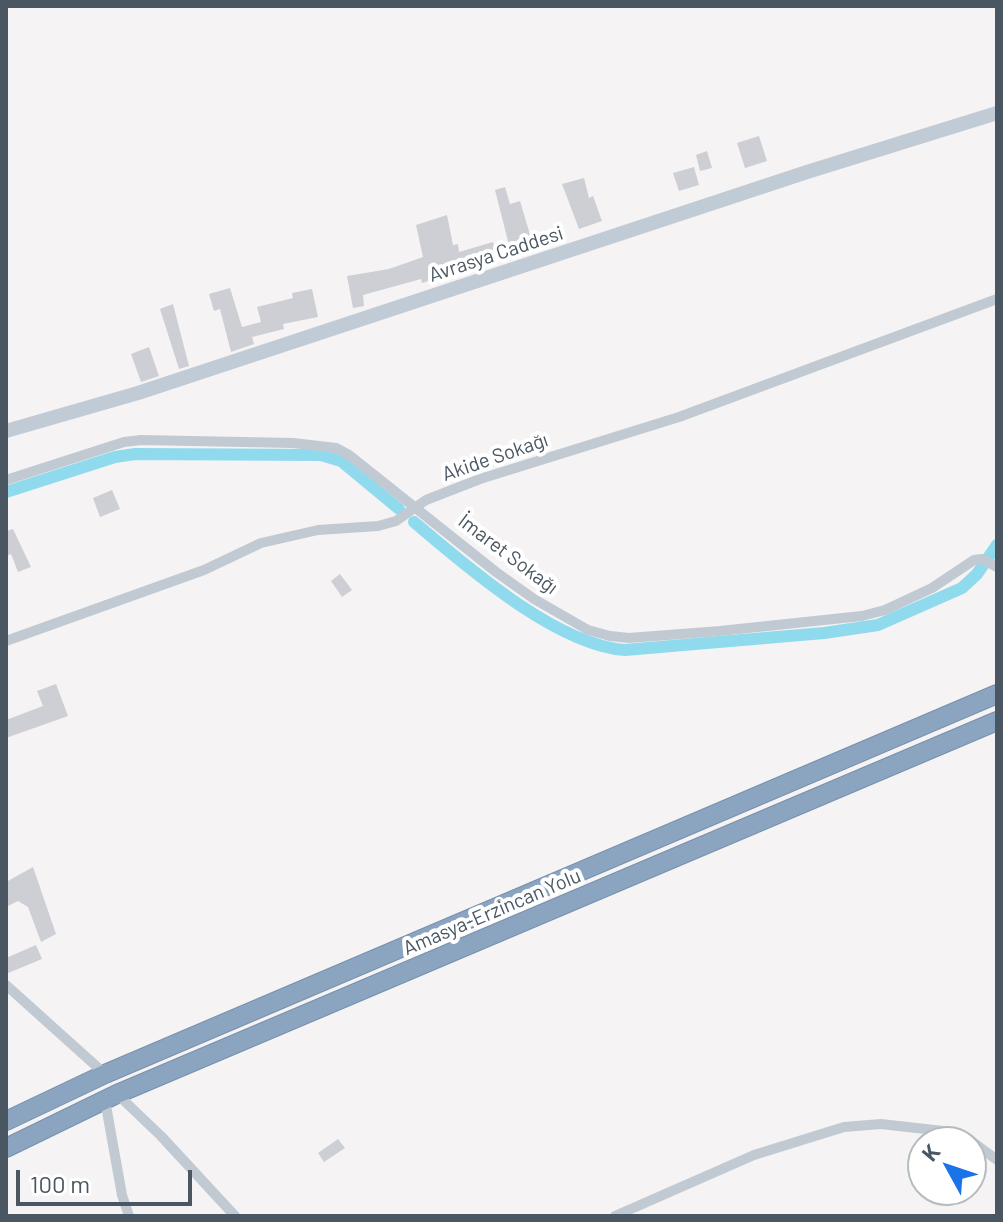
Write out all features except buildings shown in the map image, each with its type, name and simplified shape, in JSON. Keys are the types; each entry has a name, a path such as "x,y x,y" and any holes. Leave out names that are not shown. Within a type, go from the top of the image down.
{"highway":[{"name":"Amasya-Erzincan Yolu","path":"6,1121 105,1074 997,694"},
{"name":"Amasya-Erzincan Yolu","path":"6,1148 111,1097 997,721"}],"street":[{"name":"Avrasya Caddesi","path":"6,431 138,393 807,172 997,113"},
{"name":"Akide Sokağı","path":"6,641 204,570 261,543 318,530 378,526 480,479 679,417 997,299"},
{"name":"İmaret Sokağı","path":"6,480 124,442 141,440 293,443 336,448 534,599 588,630 629,638 862,616 920,594 950,578 974,560 982,559 996,567"},
{"path":"6,985 105,1074"},
{"path":"111,1097 122,1195 129,1216"},
{"path":"111,1097 161,1136 235,1216"},
{"path":"615,1216 754,1155 844,1127 881,1124 952,1132 966,1137 997,1160"}],"waterway":[{"path":"6,492 115,457 135,454 321,455 341,461 399,509"},
{"path":"414,522 485,581 542,619 598,645 625,650 824,633 878,625 962,588 977,574 997,545"}]}
